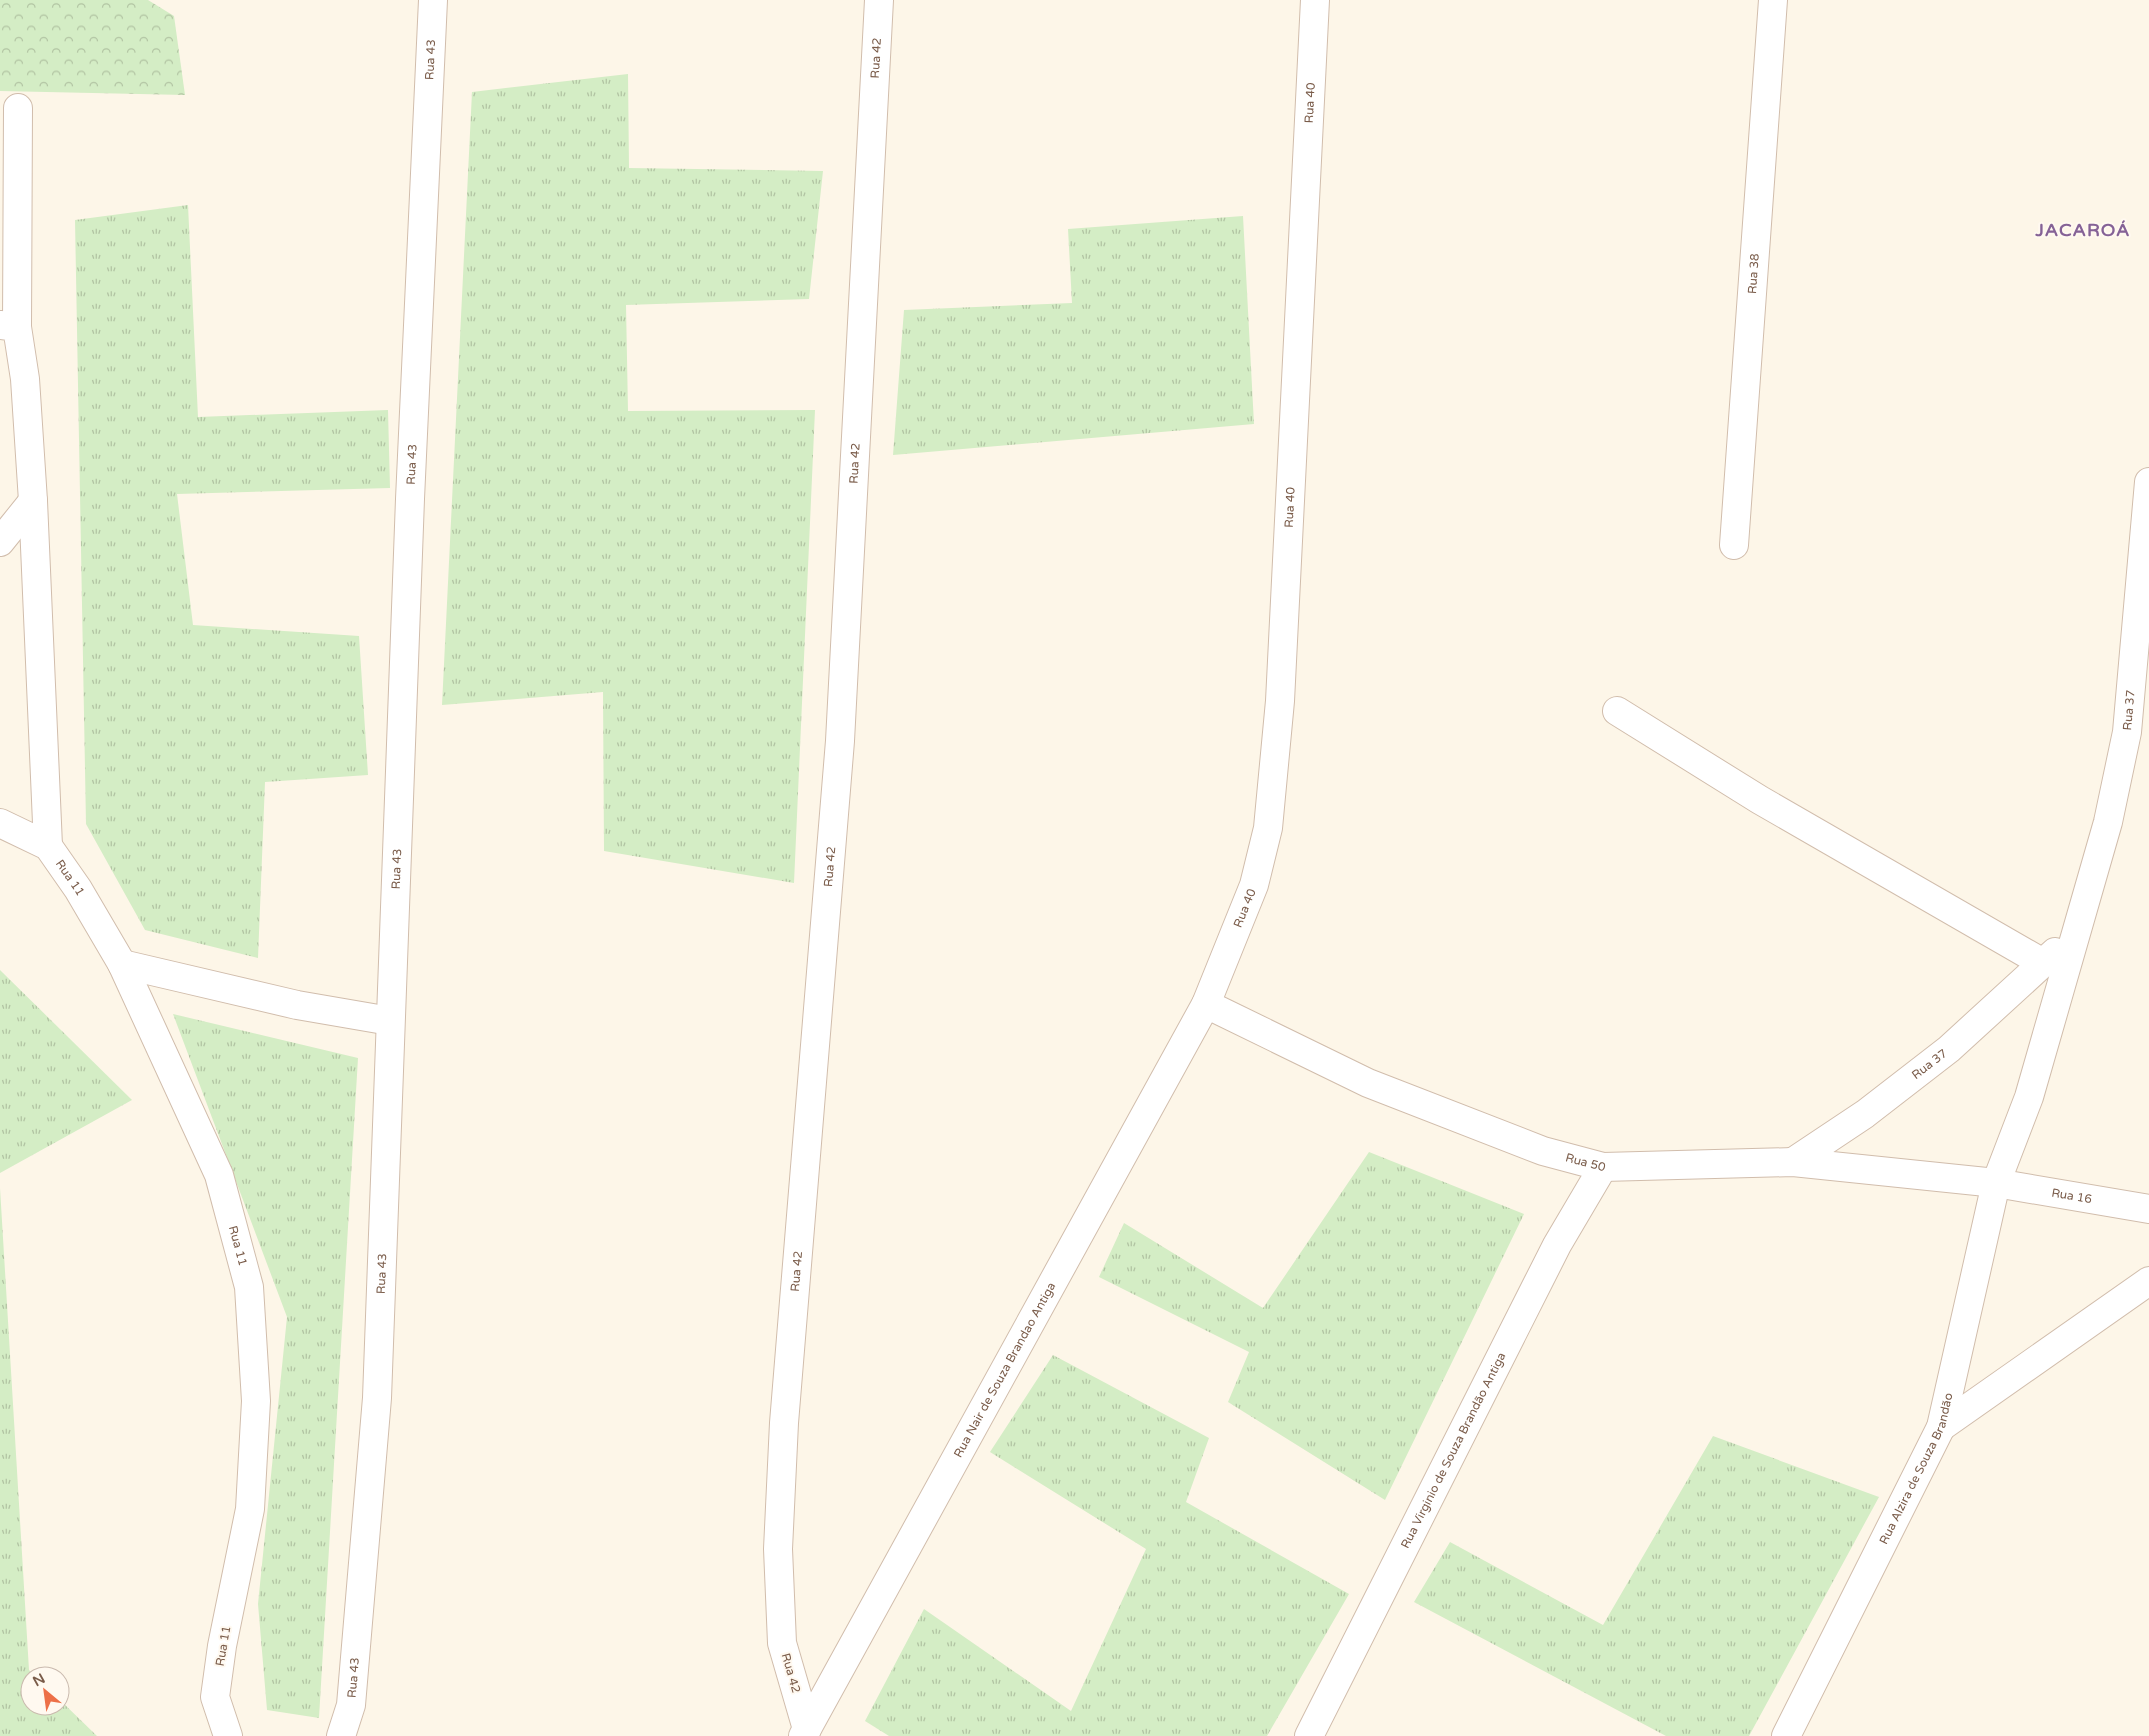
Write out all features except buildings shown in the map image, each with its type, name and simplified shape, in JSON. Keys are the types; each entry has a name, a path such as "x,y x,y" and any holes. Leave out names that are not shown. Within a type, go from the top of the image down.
{"street":[{"name":"Rua 43","path":"341,1736 350,1705 377,1398 410,499 433,0"},
{"name":"Rua 42","path":"805,1732 782,1643 778,1549 784,1414 840,741 879,0"},
{"name":"Rua 40","path":"1206,1004 1254,885 1268,828 1280,701 1315,0"},
{"name":"Rua 38","path":"1734,546 1773,0"},
{"path":"18,108 9,326 25,379 33,501 48,846"},
{"name":"Rua 37","path":"1996,1183 2029,1097 2108,822 2138,734 2149,482"},
{"path":"0,542 33,501"},
{"path":"1617,711 1760,800 2043,963"},
{"name":"Rua 11","path":"0,823 48,846 78,889 122,964 219,1175 249,1287 256,1401 250,1509 222,1646 214,1697 228,1736"},
{"name":"Rua 37","path":"1793,1162 1864,1114 1949,1049 2075,934"},
{"path":"122,964 297,1005 390,1021"},
{"name":"Rua Nair de Souza Brandao Antiga","path":"805,1732 1206,1004"},
{"name":"Rua 50","path":"1206,1004 1368,1083 1543,1151 1603,1167 1793,1162 1996,1183"},
{"name":"Rua Virginio de Souza Brandão Antiga","path":"1309,1736 1557,1245 1603,1167"},
{"name":"Rua 16","path":"1996,1183 2149,1210"},
{"name":"Rua Alzira de Souza Brandão","path":"1786,1736 1941,1427 1996,1183"},
{"path":"1941,1427 2149,1281"}],"green space":[{"path":"0,0 148,0 174,16 185,95 0,91"},
{"path":"628,74 629,168 823,171 809,299 626,305 628,411 815,410 794,883 604,851 603,692 442,705 472,92"},
{"path":"188,205 198,417 388,410 390,488 177,494 193,625 359,636 368,775 265,782 258,958 145,930 86,824 75,220"},
{"path":"1243,216 1254,424 893,455 904,310 1072,303 1068,229"},
{"path":"0,970 132,1100 0,1173"},
{"path":"173,1014 358,1058 319,1718 267,1710 258,1604 287,1317"},
{"path":"1369,1152 1524,1214 1385,1500 1228,1402 1249,1352 1099,1277 1124,1223 1263,1308"},
{"path":"0,1188 29,1666 20,1666 20,1716 70,1716 70,1710 97,1736 0,1736"},
{"path":"1053,1355 1209,1438 1186,1502 1349,1594 1267,1736 889,1736 865,1721 924,1609 1071,1711 1146,1549 990,1452"},
{"path":"1713,1436 1879,1497 1749,1736 1666,1736 1414,1602 1450,1542 1603,1625"}],"district":[{"name":"JACAROÁ","path":"2083,230"}]}
